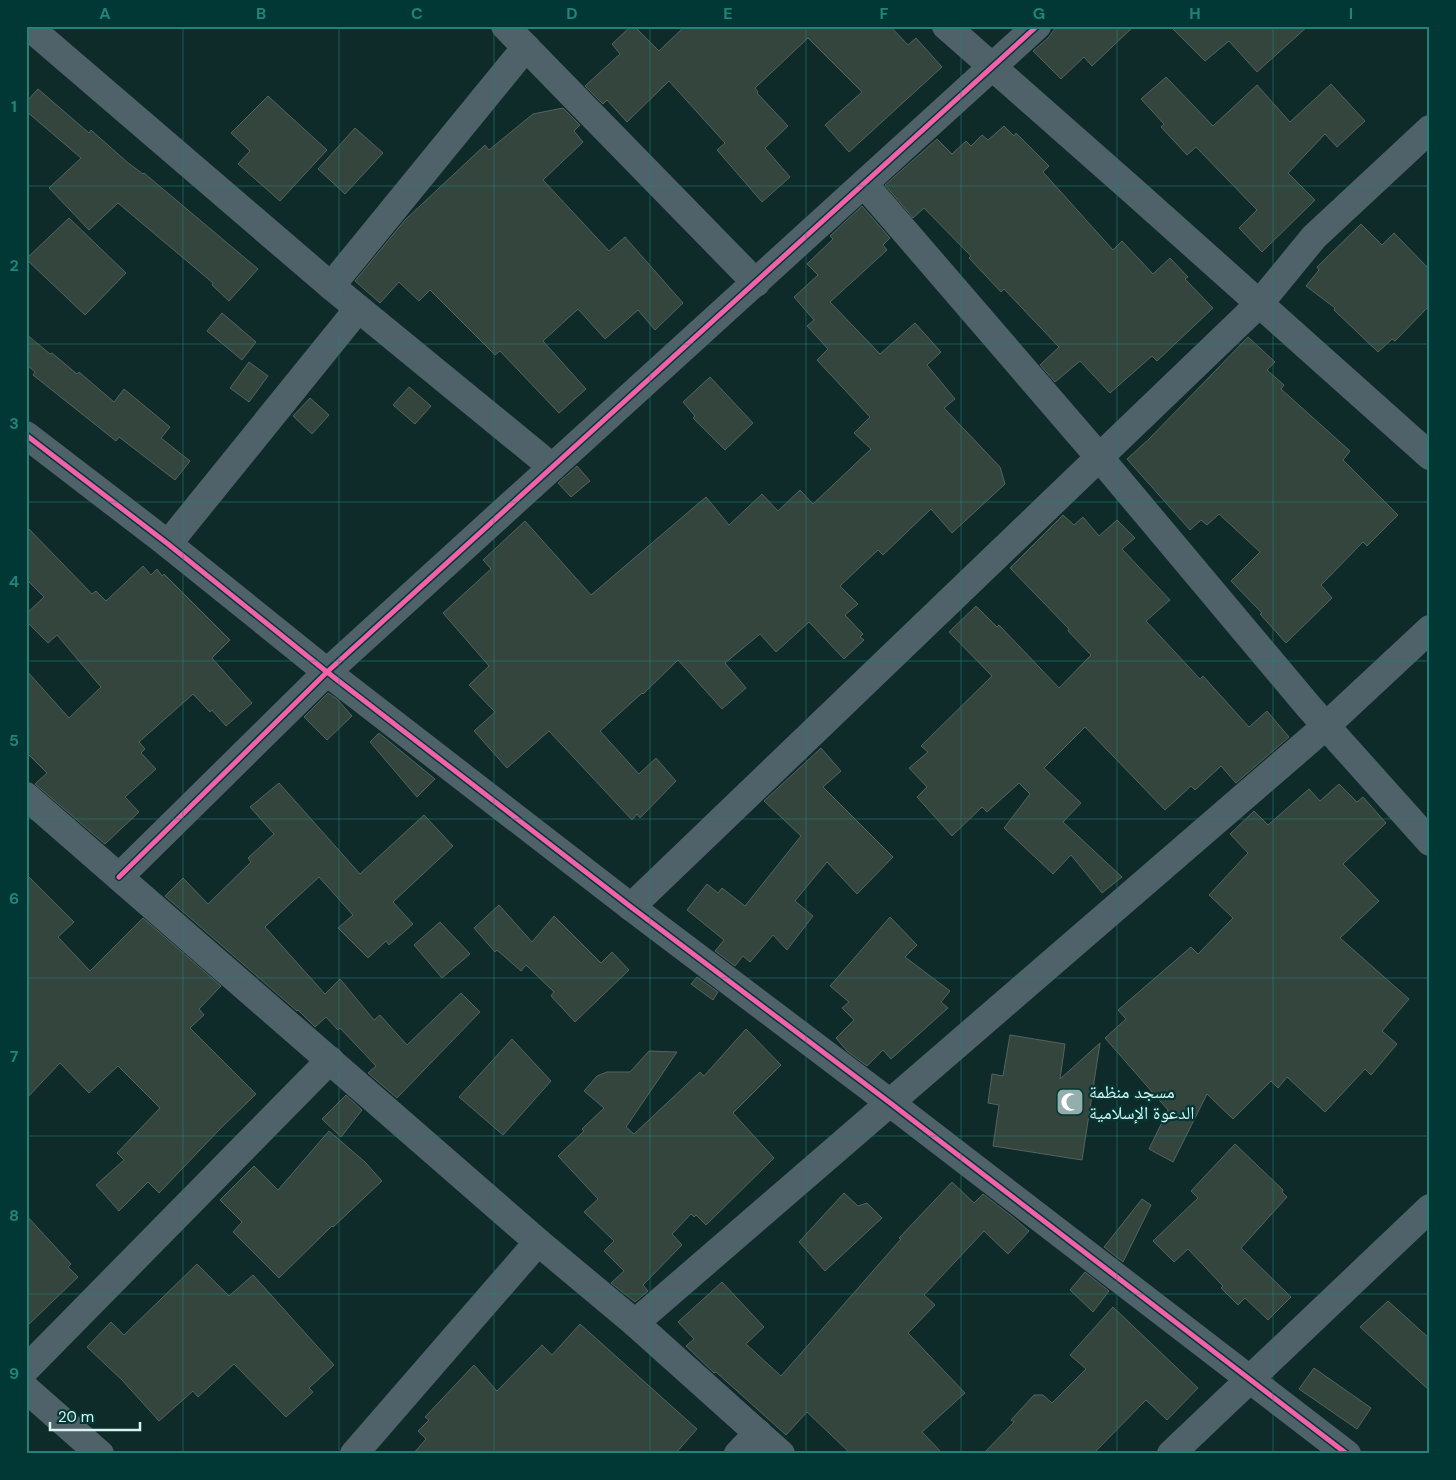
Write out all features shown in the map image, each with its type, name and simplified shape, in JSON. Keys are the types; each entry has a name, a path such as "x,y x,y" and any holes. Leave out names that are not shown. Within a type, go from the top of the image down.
{"street":[{"path":"28,26 358,309 552,467"},
{"path":"505,26 756,283"},
{"path":"946,26 1430,456"},
{"path":"119,877 327,672 1037,26"},
{"path":"331,286 526,48"},
{"path":"631,908 1259,304 1314,237 1430,129"},
{"path":"864,184 1100,458 1309,706 1430,842"},
{"path":"168,544 358,309"},
{"path":"26,434 168,544 327,672 631,908 889,1102 1347,1454"},
{"path":"635,1322 1327,725 1430,629"},
{"path":"26,796 538,1242 635,1322 781,1454"},
{"path":"26,1370 330,1060"},
{"path":"1172,1454 1430,1208"},
{"path":"354,1454 538,1242"},
{"path":"26,1389 100,1454"},
{"path":"738,1454 758,1433"}],"building":[{"path":"631,26 634,26 659,51 685,26 890,26 908,45 916,38 942,67 849,152 825,125 862,92 808,38 755,88 757,93 788,126 765,148 790,177 762,202 717,150 725,143 669,81 627,122 607,100 603,104 585,86 620,54 612,44"},
{"path":"1057,26 1134,26 1092,66 1084,57 1061,79 1033,51 1048,38"},
{"path":"1170,26 1308,26 1257,72 1229,41 1205,61"},
{"path":"1166,77 1213,126 1257,85 1290,122 1331,84 1365,121 1337,147 1325,134 1288,173 1315,200 1262,252 1239,228 1257,210 1196,147 1187,155 1161,127 1164,124 1141,99"},
{"path":"38,89 89,133 91,130 127,162 144,173 258,269 229,301 212,285 213,283 118,203 89,230 49,188 81,158 26,111 26,102"},
{"path":"268,96 327,150 280,201 238,164 250,151 231,133"},
{"path":"563,108 580,125 574,131 583,142 543,180 609,251 625,237 683,303 655,330 638,310 605,339 578,309 543,341 586,389 559,413 500,351 495,355 430,290 419,301 399,282 380,303 355,281 405,220 485,145 489,150 533,114"},
{"path":"1004,126 1014,136 1016,133 1049,166 1043,172 1113,250 1122,241 1153,274 1170,258 1188,277 1185,279 1213,308 1157,361 1152,356 1110,393 1080,361 1055,382 1040,365 1059,347 1004,289 1001,292 969,258 971,256 924,208 913,218 885,185 937,139 952,154 966,141 971,146 982,135 988,140"},
{"path":"355,128 383,153 345,194 318,169"},
{"path":"862,206 890,238 883,245 887,250 830,302 880,354 915,323 941,352 927,365 955,399 944,408 1000,467 1005,484 952,533 931,509 883,555 878,550 840,586 858,604 845,615 863,634 860,637 864,640 844,659 809,622 776,652 760,634 725,663 746,688 722,709 678,660 643,694 600,731 639,774 656,758 676,781 640,818 637,814 632,820 549,731 507,768 474,731 495,712 469,685 489,666 443,613 491,569 483,560 525,521 591,595 706,497 729,525 762,494 778,511 800,490 813,504 871,449 854,433 870,417 817,360 828,349 807,326 814,320 794,297 818,275 807,264 833,239 830,236"},
{"path":"69,218 126,273 85,315 26,259"},
{"path":"1361,224 1382,245 1394,233 1430,270 1430,305 1395,341 1392,339 1378,352 1334,310 1335,308 1306,286 1319,270 1317,267"},
{"path":"222,313 256,342 242,360 207,331"},
{"path":"26,334 77,374 79,372 114,402 124,389 170,427 161,438 190,461 175,480 119,437 116,441 33,375 35,372 26,364"},
{"path":"1248,337 1275,362 1267,370 1284,385 1281,389 1350,451 1343,460 1398,515 1367,546 1363,542 1321,585 1332,598 1286,643 1260,614 1262,613 1231,581 1260,552 1219,514 1207,525 1201,520 1190,530 1127,459 1149,439"},
{"path":"249,362 268,376 249,402 230,388"},
{"path":"710,377 753,423 725,450 693,418 695,416 683,402"},
{"path":"409,387 431,406 415,424 393,405"},
{"path":"310,398 329,415 312,434 293,416"},
{"path":"577,466 590,481 571,497 558,483"},
{"path":"1063,515 1074,525 1083,517 1099,536 1117,520 1135,538 1122,549 1170,600 1146,621 1200,679 1203,676 1249,727 1267,711 1289,737 1236,783 1221,766 1195,790 1191,786 1165,810 1085,727 1044,768 1081,803 1063,822 1122,877 1102,893 1071,855 1053,874 1004,828 1030,794 1019,783 987,812 982,807 952,836 917,797 927,787 909,768 928,752 921,746 992,676 949,632 976,606 997,627 999,625 1059,688 1091,655 1068,631 1069,629 1010,568"},
{"path":"26,526 92,594 96,591 106,601 143,566 151,575 157,569 162,576 164,574 230,640 212,658 252,703 226,726 212,710 210,712 193,694 139,742 145,749 141,753 156,769 125,797 139,812 105,844 35,784 47,773 26,752 26,670 69,718 101,687 57,635 48,643 26,621 26,614 44,597 26,579"},
{"path":"328,693 337,699 352,716 327,740 304,717"},
{"path":"379,733 435,779 417,797 370,742"},
{"path":"821,748 841,771 823,787 893,857 857,894 827,862 795,901 813,916 787,950 773,935 750,962 743,956 735,966 715,951 724,940 687,910 707,884 718,893 722,888 745,906 801,836 764,801"},
{"path":"279,783 360,874 424,815 453,846 393,902 413,924 389,945 386,941 368,958 338,928 353,915 319,877 265,927 325,994 340,979 374,1020 380,1015 407,1045 461,993 480,1012 397,1098 368,1073 376,1066 340,1028 338,1030 326,1017 315,1027 298,1010 165,896 183,878 208,904 251,862 248,858 274,834 250,807"},
{"path":"1339,784 1357,802 1363,797 1386,823 1343,864 1379,901 1340,938 1409,999 1382,1031 1397,1044 1371,1075 1365,1069 1325,1112 1287,1077 1278,1088 1271,1081 1233,1119 1207,1094 1173,1162 1149,1149 1168,1110 1105,1038 1126,1019 1118,1010 1191,947 1198,954 1233,918 1209,895 1248,853 1230,834 1254,811 1268,825 1309,789 1320,801"},
{"path":"26,874 74,922 58,937 90,971 143,918 221,986 199,1009 204,1015 190,1028 256,1094 159,1193 148,1182 119,1211 96,1185 124,1160 117,1153 160,1108 118,1066 89,1093 60,1063 26,1099"},
{"path":"499,905 532,942 554,916 601,963 612,952 629,970 575,1022 551,996 554,992 526,965 521,971 497,950 495,952 474,928"},
{"path":"890,917 917,945 905,957 950,991 941,1002 948,1008 891,1059 883,1050 867,1066 847,1051 836,1038 854,1020 842,1008 849,1002 830,986"},
{"path":"440,922 470,954 442,978 414,945"},
{"path":"697,977 718,992 713,1000 691,984"},
{"path":"746,1029 781,1065 733,1113 774,1158 706,1225 696,1215 694,1217 691,1214 672,1234 682,1245 643,1285 648,1291 635,1302 611,1283 624,1271 604,1251 614,1241 584,1212 598,1199 558,1156 604,1108 584,1091 597,1076 607,1072 630,1072 649,1051 677,1052 626,1127 634,1134 700,1072 704,1076"},
{"path":"1010,1035 1065,1044 1060,1079 1100,1043 1082,1160 993,1146 999,1105 988,1103 992,1074 1003,1076"},
{"path":"512,1039 551,1081 503,1135 459,1097"},
{"path":"346,1095 362,1110 341,1137 322,1119"},
{"path":"329,1131 365,1162 382,1181 332,1226 279,1278 233,1232 242,1222 220,1200 254,1166 278,1190"},
{"path":"1235,1144 1283,1190 1282,1192 1287,1197 1241,1248 1291,1297 1268,1320 1245,1298 1238,1305 1188,1249 1174,1262 1153,1241 1198,1198 1191,1191"},
{"path":"952,1182 974,1203 983,1194 1029,1231 1008,1254 984,1231 924,1295 935,1305 908,1333 965,1393 922,1432 943,1454 851,1454 807,1412 786,1435 716,1372 714,1373 686,1346 694,1339 678,1322 722,1282 764,1327 746,1344 781,1376 901,1239 899,1238"},
{"path":"844,1193 858,1206 867,1203 882,1218 825,1271 799,1242"},
{"path":"1142,1199 1151,1205 1123,1262 1104,1247"},
{"path":"26,1215 71,1264 68,1267 78,1277 26,1327"},
{"path":"197,1264 229,1296 253,1275 334,1365 309,1388 313,1392 286,1417 234,1364 198,1397 193,1391 159,1421 122,1380 87,1347 111,1322 124,1335"},
{"path":"1085,1272 1109,1291 1093,1312 1070,1290"},
{"path":"1388,1301 1430,1339 1430,1391 1360,1327"},
{"path":"1113,1307 1198,1388 1167,1420 1146,1400 1093,1454 983,1454 1014,1422 1011,1420 1034,1395 1043,1395 1052,1403 1086,1369 1070,1355"},
{"path":"580,1324 697,1429 675,1454 413,1454 426,1439 418,1431 429,1420 425,1417 474,1365 497,1391 542,1345 552,1355"},
{"path":"1314,1368 1371,1408 1357,1429 1299,1389"}],"cycle path":[{"path":"119,877 327,672 1037,26"},
{"path":"26,435 168,544 327,672 631,907 889,1102 1347,1454"}],"place":[{"name":"مسجد منظمة الدعوة الإسلامية","path":"1070,1102"}]}
